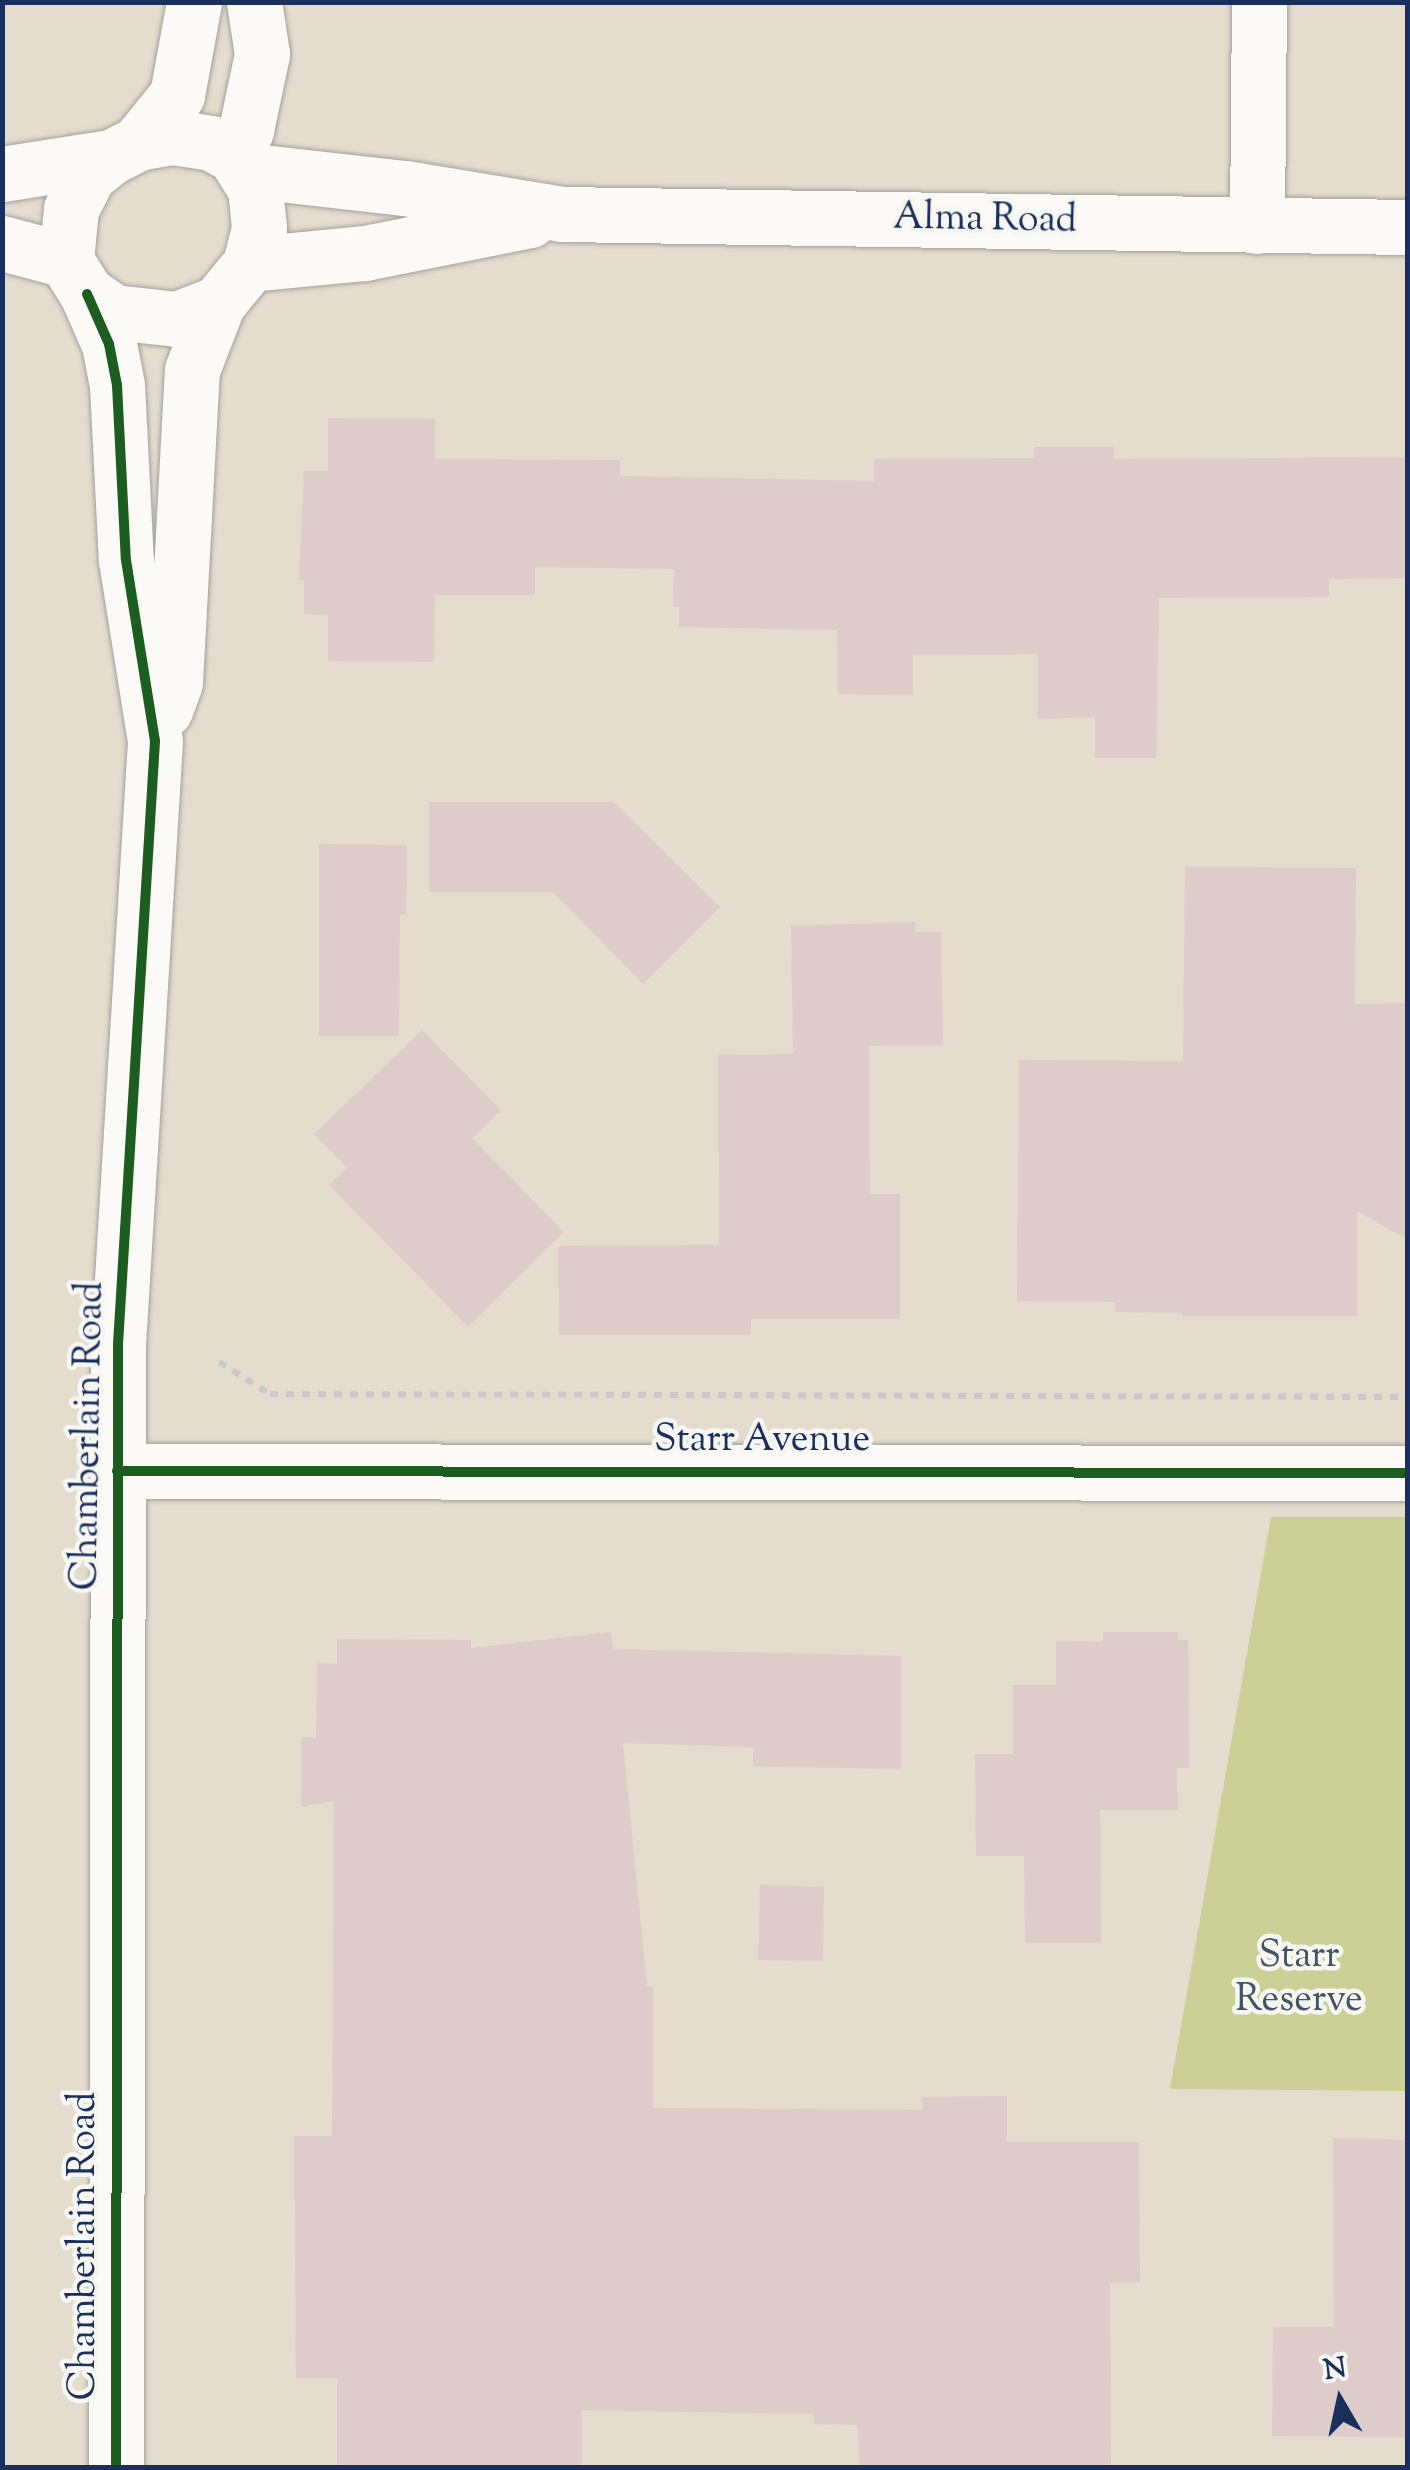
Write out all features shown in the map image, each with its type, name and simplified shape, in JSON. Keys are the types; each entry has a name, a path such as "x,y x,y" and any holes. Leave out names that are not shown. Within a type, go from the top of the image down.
{"street":[{"path":"76,277 70,210 88,176 125,150 177,95 194,2"},
{"path":"238,163 262,54 254,2"},
{"path":"1257,226 1259,2"},
{"path":"2,174 173,137 211,143 238,163 255,189 259,228 234,284 177,319 114,312 76,277 2,242"},
{"name":"Alma Road","path":"238,163 562,214 1408,227"},
{"name":"Alma Road","path":"234,284 562,214"},
{"name":"Chamberlain Road","path":"76,277 109,344 117,385 126,560 155,741 118,1345 116,2468"},
{"name":"Chamberlain Road","path":"155,741 175,682 192,370 234,284"},
{"name":"Starr Avenue","path":"117,1470 1408,1473"}],"path":[{"path":"220,1362 270,1394 1408,1397"}],"green space":[{"name":"Starr Reserve","path":"1271,1517 1407,1517 1407,2091 1170,2089"}],"building":[{"path":"328,418 435,419 435,459 620,460 620,476 874,481 874,459 1034,458 1034,447 1114,447 1114,459 1408,457 1408,578 1329,579 1329,597 1159,598 1156,758 1095,758 1095,717 1038,719 1038,654 913,655 913,695 838,694 837,630 679,627 679,607 673,607 674,569 535,567 535,595 435,595 434,662 328,661 328,615 304,614 304,580 299,581 304,471 328,471"},
{"path":"429,802 614,802 720,907 643,984 553,892 429,892"},
{"path":"319,844 407,845 406,914 400,915 399,1036 319,1036"},
{"path":"1185,867 1356,868 1355,1004 1408,1003 1408,1240 1357,1211 1357,1316 1182,1316 1116,1312 1115,1302 1017,1301 1019,1060 1183,1061"},
{"path":"916,922 915,932 941,932 943,1045 869,1046 870,1194 900,1194 900,1319 751,1319 751,1335 559,1335 558,1246 719,1245 718,1055 793,1054 791,926"},
{"path":"422,1030 501,1110 472,1138 564,1232 468,1326 329,1185 347,1168 314,1134"},
{"path":"611,1632 613,1649 901,1656 901,1769 753,1766 753,1747 623,1743 647,1987 653,1987 653,2108 922,2110 922,2097 1007,2096 1007,2142 1139,2142 1140,2282 1110,2283 1111,2468 860,2468 857,2425 814,2424 814,2414 582,2410 582,2468 337,2468 337,2378 296,2378 294,2136 332,2136 334,1801 301,1807 302,1737 316,1738 317,1663 337,1664 337,1639 471,1640 471,1648"},
{"path":"1103,1632 1178,1632 1178,1640 1188,1640 1189,1768 1177,1768 1178,1810 1100,1810 1101,1943 1025,1943 1024,1856 976,1856 975,1754 1013,1754 1013,1685 1056,1685 1056,1641 1103,1642"},
{"path":"760,1885 824,1887 823,1961 758,1960"},
{"path":"1333,2138 1408,2140 1408,2437 1272,2436 1273,2327 1334,2327"}],"cycle path":[{"path":"87,294 109,344 117,385 126,560 155,741 118,1345 116,2468"},
{"path":"117,1471 1408,1473"}]}
